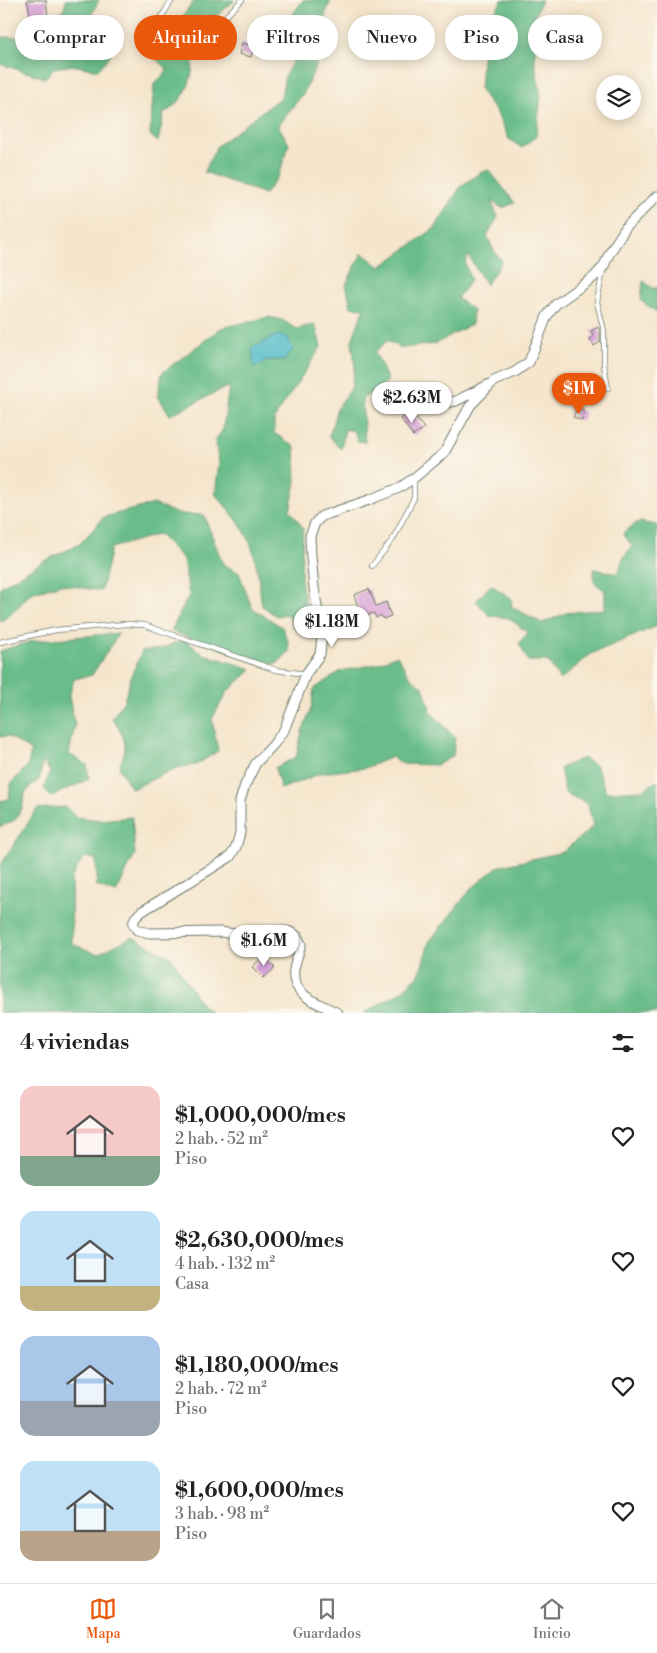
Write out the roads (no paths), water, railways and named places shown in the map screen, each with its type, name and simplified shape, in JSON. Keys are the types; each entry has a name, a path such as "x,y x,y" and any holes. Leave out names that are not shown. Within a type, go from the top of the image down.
{"street":[{"path":"425,409 433,405 456,401 514,372 529,362 547,316 556,304 594,277 604,266 609,254 626,227 657,196"},
{"path":"338,1013 309,999 297,987 294,979 294,970 301,944 297,936 290,932 282,931 250,936 212,932 150,933 137,930 133,924 135,918 141,912 230,856 236,847 240,833 240,801 245,784 256,763 284,730 306,674 320,654 322,636 314,588 310,536 315,523 322,516 399,488 414,478 444,453 470,406 494,381"}],"lane":[{"path":"172,0 162,16 163,23 170,29 202,29 226,16 242,0"},
{"path":"604,266 597,302 604,331 604,365 608,388"},
{"path":"372,566 393,539 414,498 414,478"},
{"path":"0,642 56,630 126,624 144,625 276,670 306,674"}],"water":[{"path":"277,335 287,336 293,349 284,360 266,360 254,369 252,348"}]}
